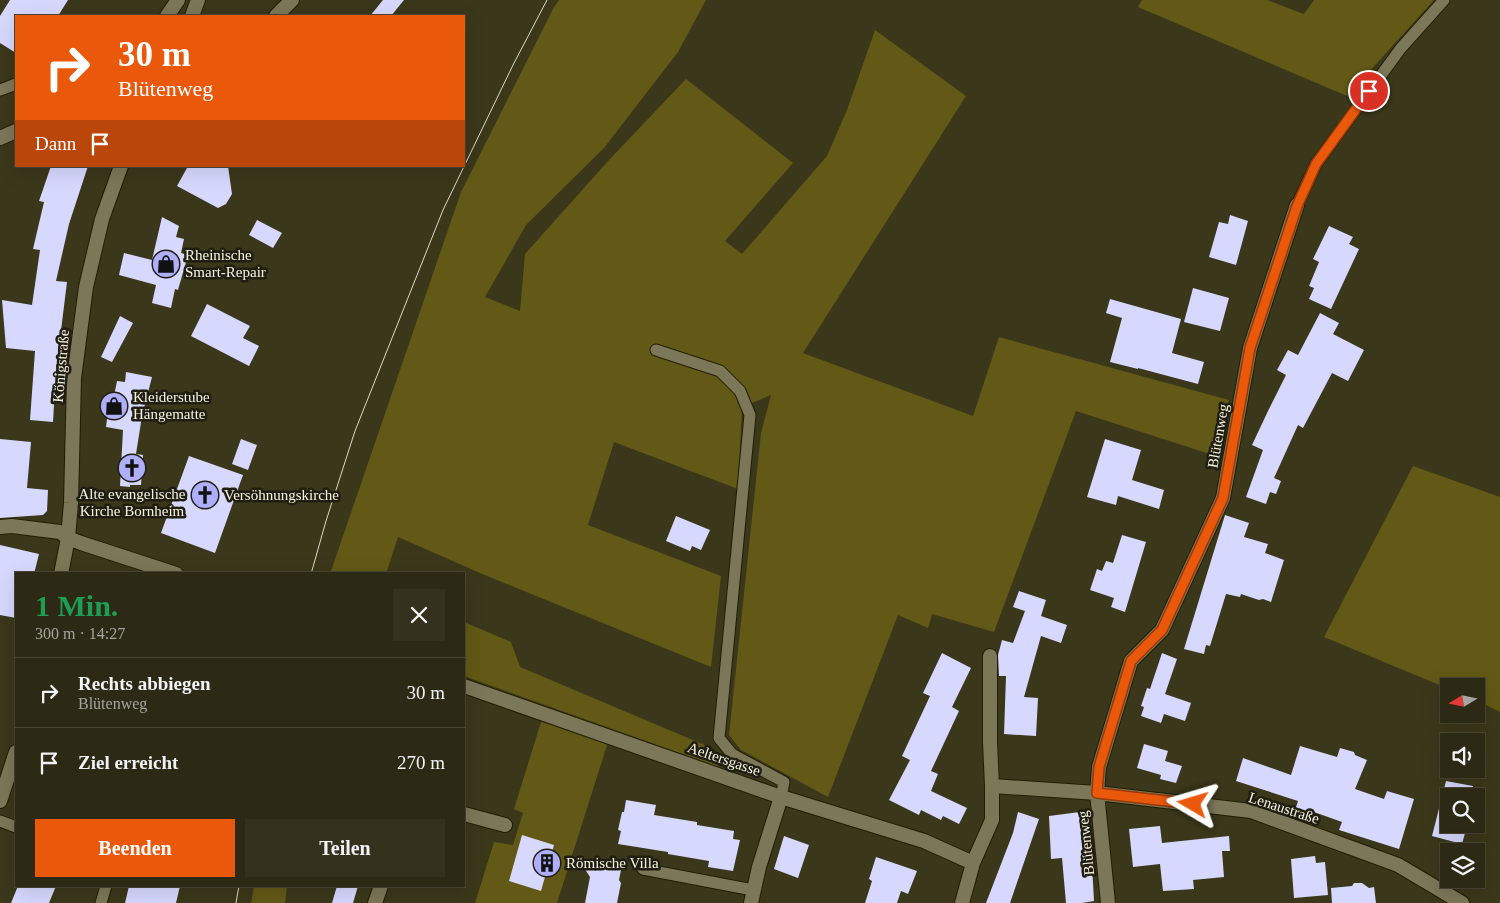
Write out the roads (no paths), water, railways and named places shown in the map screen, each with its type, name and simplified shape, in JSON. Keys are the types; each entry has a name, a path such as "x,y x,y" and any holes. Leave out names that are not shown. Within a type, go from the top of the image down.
{"street":[{"path":"168,15 178,0"},
{"path":"192,15 198,0"},
{"path":"277,15 292,0"},
{"path":"0,138 15,131"},
{"name":"Königstraße","path":"61,572 68,538 71,503 74,378 86,286 102,219 121,167"},
{"name":"Blütenweg","path":"1108,903 1097,793 1099,767 1131,661 1162,630 1223,498 1250,348 1297,206"},
{"path":"0,527 12,526 60,532 68,538 170,572"},
{"path":"962,903 973,863 992,820 990,656"},
{"name":"Aeltersgasse","path":"465,686 781,797 924,841 973,863"},
{"path":"0,800 15,755"},
{"name":"Lenaustraße","path":"992,786 1097,793 1251,811 1398,865 1462,903"},
{"path":"752,896 781,797"},
{"path":"465,814 505,826"},
{"path":"375,903 381,887"}],"lane":[{"name":"Blütenweg","path":"1297,206 1316,164 1401,48 1444,0"},
{"path":"0,90 15,84"},
{"path":"656,350 720,371 740,391 750,414 719,738 732,754 784,782 781,797"},
{"path":"0,821 15,826"},
{"path":"643,869 752,896"},
{"path":"101,903 106,887"}],"tram line":[{"path":"465,164 547,0"},
{"path":"312,572 355,431 443,210 464,167"},
{"path":"236,903 239,887"}],"place":[{"name":"Rheinische Smart-Repair","path":"166,264"},
{"name":"Kleiderstube Hängematte","path":"114,406"},
{"name":"Alte evangelische Kirche Bornheim","path":"132,468"},
{"name":"Versöhnungskirche","path":"205,495"},
{"name":"Römische Villa","path":"547,863"}]}
